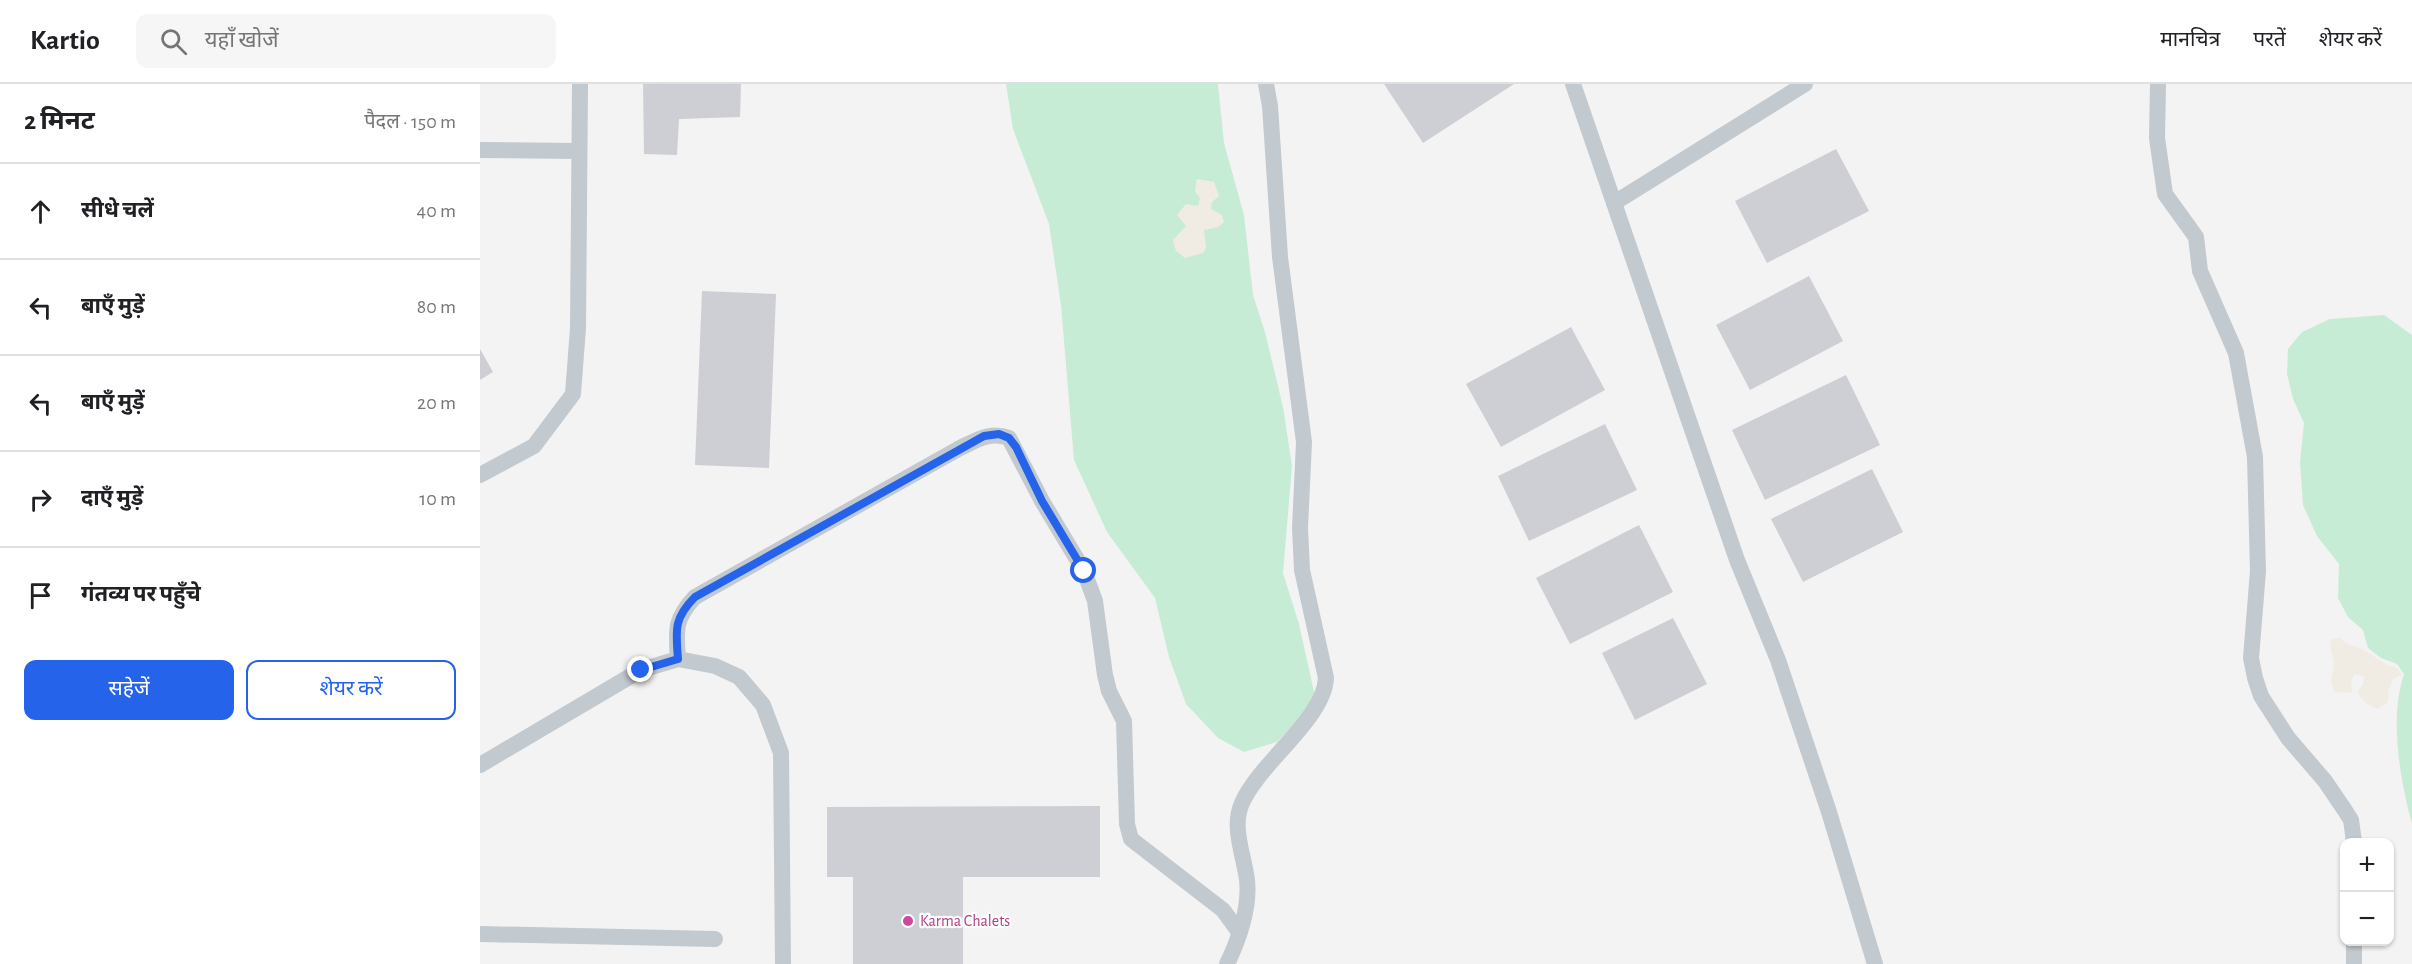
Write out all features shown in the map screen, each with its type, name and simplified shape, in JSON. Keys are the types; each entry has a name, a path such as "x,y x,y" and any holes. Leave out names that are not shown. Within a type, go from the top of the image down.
{"lane":[{"path":"480,475 534,446 573,394 578,328 580,84"},
{"path":"1227,964 1239,932 1247,895 1237,821 1242,803 1263,770 1316,709 1324,694 1326,678 1302,570 1300,528 1304,442 1280,257 1270,106 1266,84"},
{"path":"1573,84 1737,560 1782,671 1829,812 1875,964"},
{"path":"1614,203 1805,84"},
{"path":"2158,84 2157,138 2165,194 2196,237 2200,271 2236,353 2255,457 2258,571 2251,658 2255,678 2261,696 2288,738 2325,781 2348,815 2353,838"},
{"path":"480,150 579,151"},
{"path":"678,659 676,632 678,621 682,610 695,597 960,448 984,436 999,434 1009,438 1042,501 1084,571 1095,601 1105,675 1109,691 1124,721 1127,824 1131,839 1223,909 1239,932"},
{"path":"480,765 641,670 678,659 715,666 739,677 763,705 781,753 783,964"},
{"path":"480,934 715,939"},
{"path":"2354,946 2354,964"}],"green space":[{"path":"1006,84 1218,84 1224,143 1244,215 1253,295 1265,332 1283,407 1292,466 1283,573 1299,624 1316,701 1277,742 1244,752 1218,738 1186,704 1169,657 1155,598 1107,532 1074,460 1061,305 1049,224 1013,129"},
{"path":"2384,315 2412,335 2412,824 2398,749 2397,710 2404,674 2397,664 2381,658 2368,648 2363,630 2348,617 2338,598 2339,564 2317,536 2303,505 2300,462 2304,423 2293,399 2287,374 2288,349 2302,332 2330,319"}],"sand":[{"path":"1197,179 1214,182 1219,196 1212,202 1211,209 1222,215 1224,222 1218,227 1204,230 1206,248 1203,253 1185,258 1176,251 1173,240 1186,226 1177,215 1186,204 1198,206 1200,198 1195,191"},
{"path":"2340,638 2397,668 2402,675 2393,679 2388,702 2378,709 2366,703 2358,691 2363,684 2364,676 2354,674 2351,681 2352,693 2334,692 2331,681 2334,663 2330,644 2333,639"}],"building":[{"path":"643,84 741,84 740,117 679,119 677,155 644,154"},
{"path":"1384,84 1514,84 1423,143"},
{"path":"1836,149 1869,211 1767,263 1735,201"},
{"path":"1809,276 1843,341 1750,390 1716,325"},
{"path":"702,291 776,294 769,468 695,465"},
{"path":"1571,327 1605,390 1501,447 1466,384"},
{"path":"480,349 493,372 480,380"},
{"path":"1846,375 1880,445 1765,500 1732,430"},
{"path":"1605,424 1637,490 1529,541 1498,476"},
{"path":"1872,469 1903,532 1803,582 1771,519"},
{"path":"1639,525 1673,592 1570,644 1536,578"},
{"path":"1673,618 1707,684 1635,720 1602,653"},
{"name":"Karma Chalets","path":"1100,806 1100,877 963,877 963,964 853,964 853,877 827,877 827,807"}],"place":[{"name":"Karma Chalets","path":"908,921"}],"route":[{"path":"641,670 678,659 676,632 678,621 682,610 695,597 984,436 999,434 1009,438 1016,447 1042,501 1084,571"}]}
